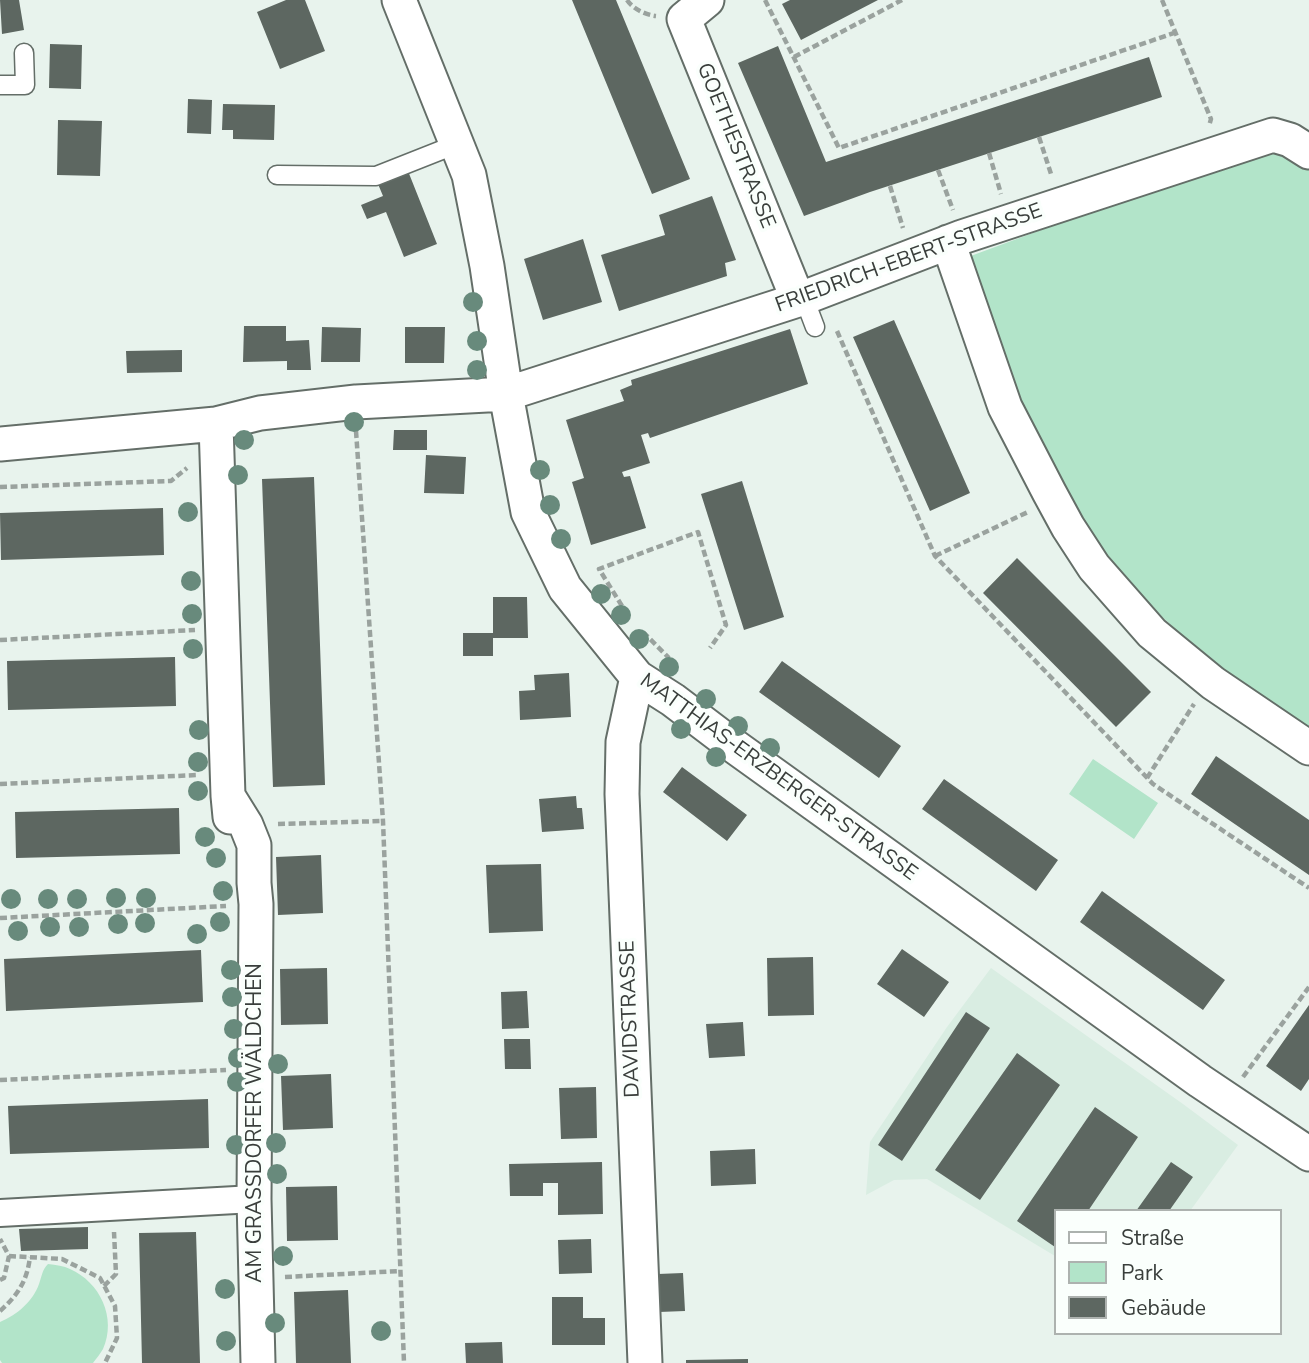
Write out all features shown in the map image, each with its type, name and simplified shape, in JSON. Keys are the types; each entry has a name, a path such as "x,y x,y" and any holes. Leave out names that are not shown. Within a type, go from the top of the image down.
{"street":[{"name":"MATTHIAS-ERZBERGER-STRASSE","path":"399,0 469,174 528,512 565,588 637,677 673,700 1200,1082 1306,1145"},
{"name":"GOETHESTRASSE","path":"707,0 684,19 806,308"},
{"name":"FRIEDRICH-EBERT-STRASSE","path":"506,394 806,308 912,256 955,240 1273,135 1290,140 1309,152"},
{"path":"955,240 1005,407 1068,527 1094,567 1152,633 1213,683 1309,748"},
{"path":"0,444 216,424 260,414 356,402 506,394"},
{"name":"AM GRASSDORFER WÄLDCHEN","path":"216,424 228,785 233,847 255,894"},
{"name":"DAVIDSTRASSE","path":"637,677 623,742 622,794 645,1363"},
{"name":"AM GRASSDORFER WÄLDCHEN","path":"228,785 254,845 254,1199 258,1363"},
{"path":"0,1213 254,1199"}],"lane":[{"path":"0,85 25,85 24,53"},
{"path":"277,175 376,176 457,145"}],"path":[{"path":"627,0 648,15 657,16"},
{"path":"765,0 839,148 1177,32"},
{"path":"794,57 902,0"},
{"path":"1162,0 1211,119"},
{"path":"1039,137 1054,183"},
{"path":"989,153 1010,222"},
{"path":"938,170 955,240"},
{"path":"890,186 912,256"},
{"path":"836,328 935,556 1153,784 1309,888"},
{"path":"356,426 383,821 404,1363"},
{"path":"0,487 171,481 196,461"},
{"path":"935,556 1038,507"},
{"path":"625,611 599,569 698,532 726,625 710,648"},
{"path":"0,640 222,629"},
{"path":"643,631 676,666"},
{"path":"1147,778 1200,694"},
{"path":"0,784 228,785"},
{"path":"246,825 383,821"},
{"path":"0,918 255,894"},
{"path":"1238,1085 1309,987"},
{"path":"0,1080 256,1069"},
{"path":"104,1286 116,1274 113,1207"},
{"path":"0,1238 9,1256 4,1278 0,1280"},
{"path":"9,1256 62,1259 100,1278 115,1306 117,1338 105,1363"},
{"path":"0,1311 17,1295 24,1282 30,1257"},
{"path":"256,1278 400,1271"}],"shaded area":[{"path":"991,968 1238,1145 1191,1209 1054,1209 1054,1255 927,1179 894,1180 866,1195 870,1142 947,1027"}],"green space":[{"path":"1263,148 1294,153 1309,169 1309,732 1221,673 1128,584 1100,548 1033,440 968,257"},
{"path":"1093,759 1158,803 1134,839 1069,794"},
{"path":"48,1264 65,1267 81,1275 97,1292 107,1313 107,1337 103,1349 93,1363 2,1363 0,1322 29,1302"}],"building":[{"path":"0,0 19,0 24,30 2,34"},
{"path":"286,0 305,0 325,51 280,69 257,12"},
{"path":"572,0 616,0 690,179 652,194"},
{"path":"790,0 878,0 801,40 782,4"},
{"path":"50,44 82,45 81,89 49,88"},
{"path":"778,46 826,162 1149,57 1162,97 804,216 738,63"},
{"path":"188,99 212,100 211,134 187,133"},
{"path":"223,104 275,105 274,140 233,139 233,130 222,130"},
{"path":"58,120 102,121 100,176 57,175"},
{"path":"408,171 437,244 404,257 386,212 367,219 361,205 383,196 378,184"},
{"path":"712,196 736,260 725,263 727,276 619,311 601,255 665,235 659,215"},
{"path":"583,239 602,302 543,320 524,259"},
{"path":"894,320 970,493 930,511 853,337"},
{"path":"244,326 286,326 286,341 309,340 311,370 287,370 287,361 243,362"},
{"path":"322,327 361,328 360,362 321,362"},
{"path":"405,327 445,327 444,363 405,363"},
{"path":"790,329 808,384 650,438 648,433 641,435 650,463 622,472 624,477 630,476 646,528 591,545 572,482 584,478 566,420 624,401 620,390 632,385 631,380"},
{"path":"182,350 182,372 127,373 126,351"},
{"path":"394,430 427,430 427,450 393,450"},
{"path":"426,455 466,457 464,494 424,493"},
{"path":"314,477 325,785 273,787 262,479"},
{"path":"742,481 784,617 744,630 701,494"},
{"path":"163,508 164,555 1,560 0,513"},
{"path":"1017,558 1151,692 1116,727 983,593"},
{"path":"493,597 527,597 528,638 493,638 493,656 463,656 463,633 493,633"},
{"path":"175,657 176,706 8,710 7,661"},
{"path":"782,661 901,746 879,778 759,692"},
{"path":"569,673 571,717 520,720 519,691 535,690 534,675"},
{"path":"1216,756 1309,820 1309,875 1191,794"},
{"path":"682,767 747,815 727,841 663,792"},
{"path":"944,779 1058,860 1036,891 922,809"},
{"path":"576,796 577,808 582,808 584,829 542,832 539,799"},
{"path":"179,808 180,854 16,858 15,812"},
{"path":"321,855 323,913 278,915 276,857"},
{"path":"541,864 543,931 489,933 486,865"},
{"path":"1102,891 1225,980 1203,1010 1080,922"},
{"path":"902,949 949,982 924,1017 877,984"},
{"path":"201,950 203,1002 6,1011 4,959"},
{"path":"813,957 814,1015 768,1016 767,958"},
{"path":"327,968 328,1024 281,1025 280,969"},
{"path":"527,991 529,1028 502,1029 501,992"},
{"path":"1309,1005 1309,1079 1301,1091 1266,1066"},
{"path":"966,1012 990,1028 902,1161 878,1145"},
{"path":"743,1022 745,1056 709,1058 706,1024"},
{"path":"504,1039 530,1039 531,1069 505,1069"},
{"path":"1017,1053 1060,1085 980,1200 935,1170"},
{"path":"331,1074 333,1128 283,1130 281,1076"},
{"path":"596,1087 597,1138 561,1139 559,1088"},
{"path":"208,1099 209,1148 10,1154 8,1106"},
{"path":"1095,1107 1138,1137 1089,1209 1054,1209 1054,1246 1017,1221"},
{"path":"755,1149 756,1184 711,1186 710,1151"},
{"path":"602,1162 603,1214 558,1215 558,1183 543,1183 543,1196 510,1196 509,1164"},
{"path":"1171,1162 1193,1177 1170,1209 1137,1209"},
{"path":"337,1186 338,1240 287,1241 286,1187"},
{"path":"88,1227 88,1249 21,1251 19,1229"},
{"path":"196,1232 200,1363 142,1363 139,1233"},
{"path":"591,1239 592,1273 559,1274 558,1240"},
{"path":"683,1273 685,1311 659,1312 658,1274"},
{"path":"348,1290 351,1363 296,1363 294,1292"},
{"path":"552,1297 583,1297 583,1318 605,1318 605,1345 552,1345"},
{"path":"502,1342 503,1363 466,1363 465,1343"},
{"path":"748,1359 748,1363 686,1363 686,1360"}]}
